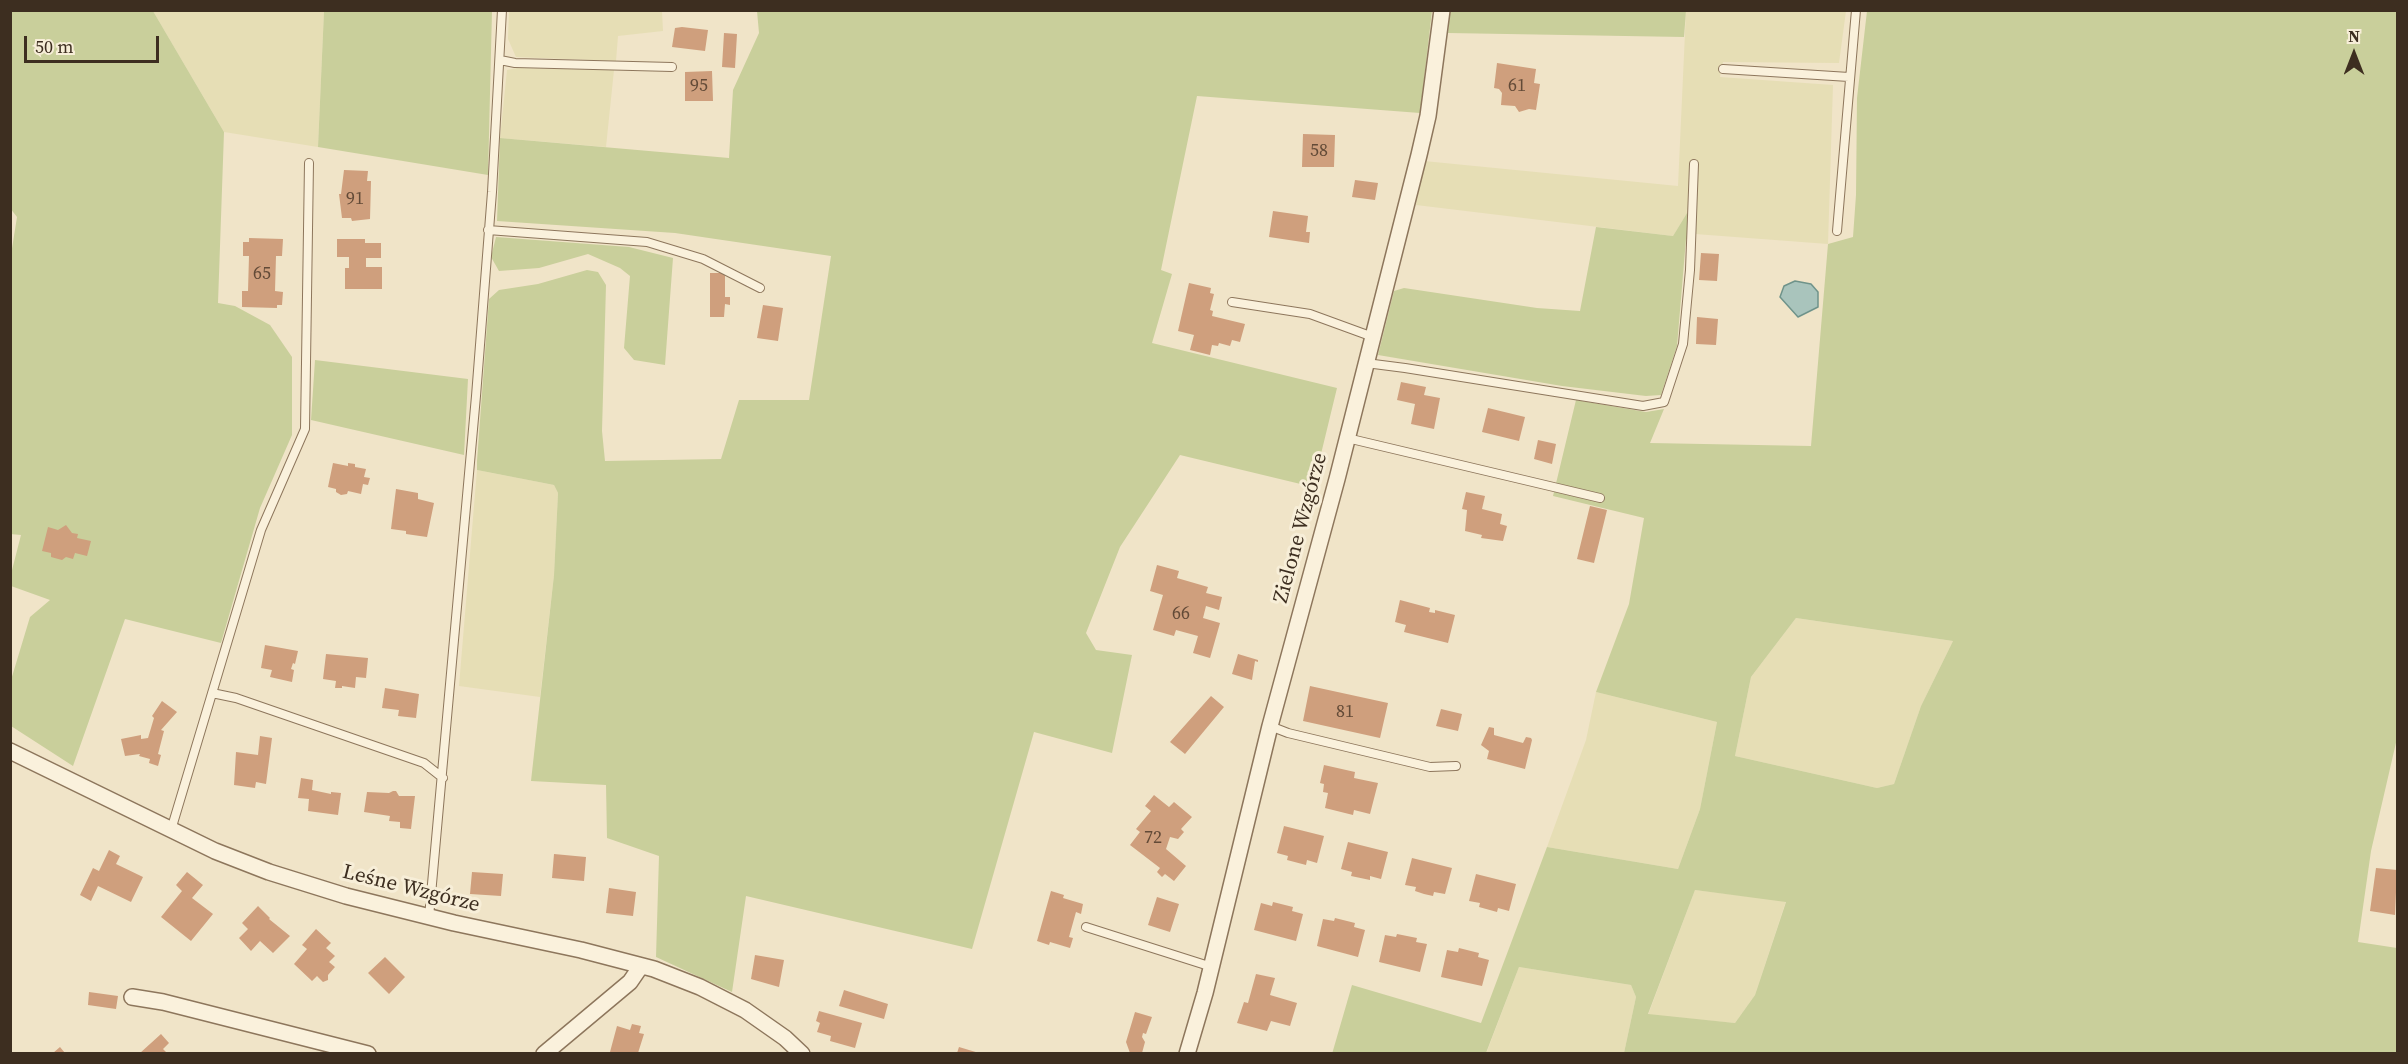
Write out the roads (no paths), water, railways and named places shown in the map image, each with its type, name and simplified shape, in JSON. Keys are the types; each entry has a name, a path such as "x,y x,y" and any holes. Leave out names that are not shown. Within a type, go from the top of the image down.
{"street":[{"name":"Zielone Wzgórze","path":"1187,1053 1212,967 1270,726 1373,338 1428,116 1442,10"},
{"name":"Leśne Wzgórze","path":"10,751 215,851 269,872 346,896 429,917 581,950 641,966 700,987 745,1010 802,1053"},
{"path":"544,1053 630,982 641,966"},
{"path":"132,997 163,1002 368,1053"}],"lane":[{"path":"429,917 443,778 489,230 502,10"},
{"path":"1837,231 1856,10"},
{"path":"500,60 515,63 672,67"},
{"path":"1723,69 1849,77"},
{"path":"171,830 261,530 305,429 309,163"},
{"path":"1366,363 1643,406 1665,402 1683,344 1690,270 1694,164"},
{"path":"489,230 647,242 702,259 760,288"},
{"path":"1232,302 1310,314 1373,338"},
{"path":"1347,438 1600,498"},
{"path":"212,693 236,698 424,763 443,778"},
{"path":"1270,726 1288,733 1430,767 1456,766"},
{"path":"1086,927 1212,967"}],"water":[{"path":"1795,281 1811,284 1818,292 1818,307 1798,317 1780,297 1784,286"}]}
